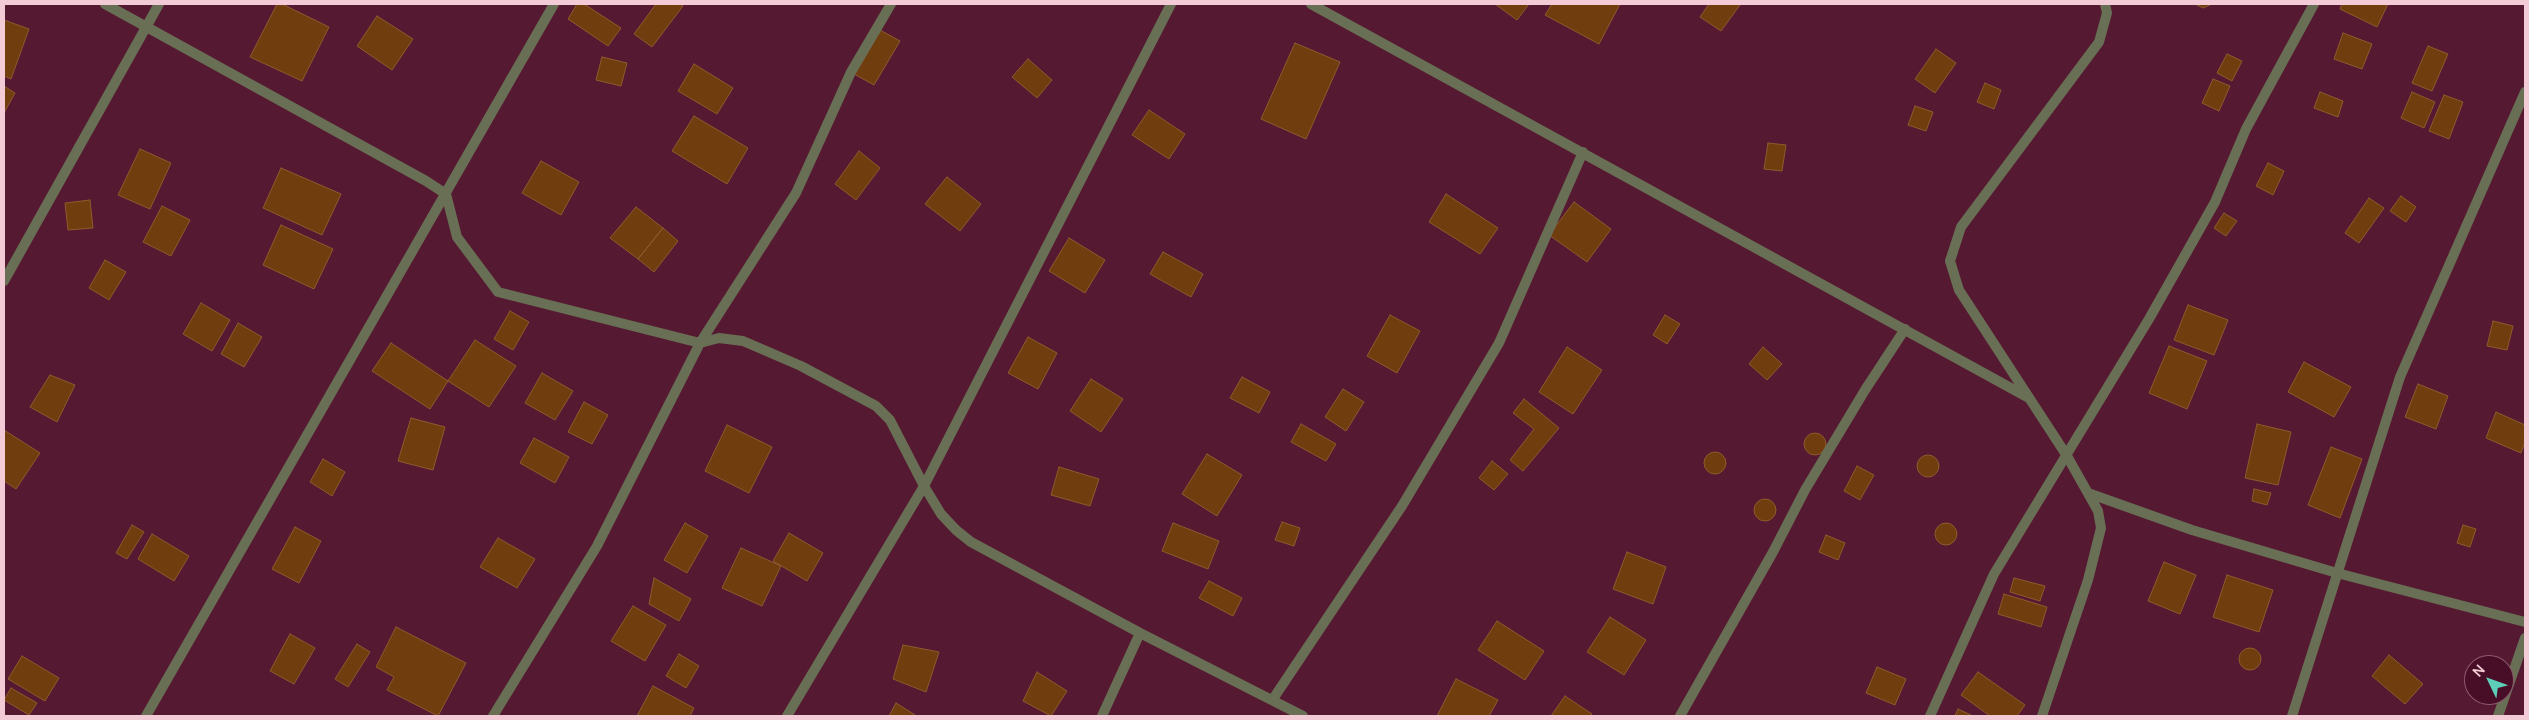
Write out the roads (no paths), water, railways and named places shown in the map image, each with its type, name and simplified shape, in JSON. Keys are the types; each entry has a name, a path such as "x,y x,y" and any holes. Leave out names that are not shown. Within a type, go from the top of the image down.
{"street":[{"path":"105,4 417,176 446,194 457,237 498,292 700,343 719,338 743,341 801,366 876,406 890,420 924,486 941,514 971,542 1140,633 1273,699 1303,716"},
{"path":"4,281 144,26 159,4"},
{"path":"146,716 200,624 301,442 446,194 554,4"},
{"path":"493,716 597,546 700,343 796,193 851,72 891,4"},
{"path":"787,716 924,486 1170,4"},
{"path":"1311,4 2029,398"},
{"path":"2042,716 2088,580 2101,528 2098,511 2067,456 1959,290 1950,261 1961,227 2100,42 2107,13 2105,4"},
{"path":"1930,716 1994,574 2149,319 2215,202 2246,129 2314,4"},
{"path":"2292,716 2400,377 2525,92"},
{"path":"1273,699 1402,506 1499,343 1583,152"},
{"path":"1680,716 1773,552 1810,482 1865,390 1905,329"},
{"path":"2088,493 2192,530 2337,573 2525,622"},
{"path":"1102,716 1140,633"},
{"path":"2498,716 2525,638"}]}
